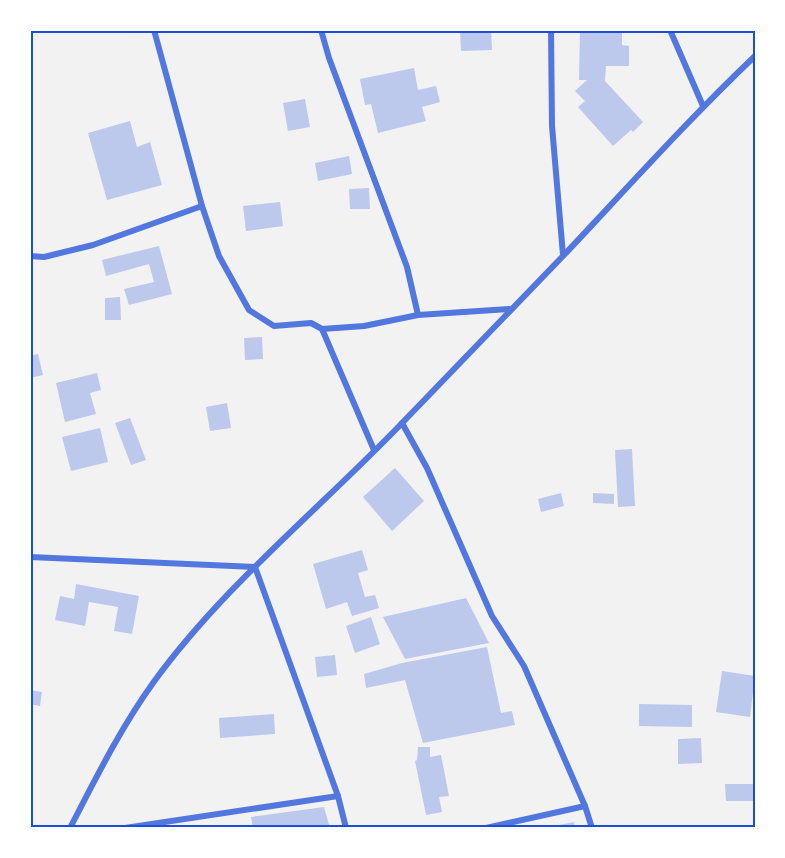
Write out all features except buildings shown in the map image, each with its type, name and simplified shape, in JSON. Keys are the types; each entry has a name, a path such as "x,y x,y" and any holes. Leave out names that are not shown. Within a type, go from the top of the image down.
{"street":[{"path":"154,30 202,206 219,256 249,310 274,326 311,323 322,329 364,326 418,315 510,309"},
{"path":"321,30 329,58 407,267 418,315"},
{"path":"552,30 552,126 563,255"},
{"path":"670,30 703,106"},
{"path":"70,828 116,738 154,682 200,625 255,567 402,423 703,106 755,56"},
{"path":"30,256 44,257 93,244 202,206"},
{"path":"322,329 374,450"},
{"path":"402,423 427,468 492,616 524,666 585,806 592,828"},
{"path":"30,557 255,567"},
{"path":"255,567 338,796 346,828"},
{"path":"125,828 338,796"},
{"path":"486,828 585,806"}]}
